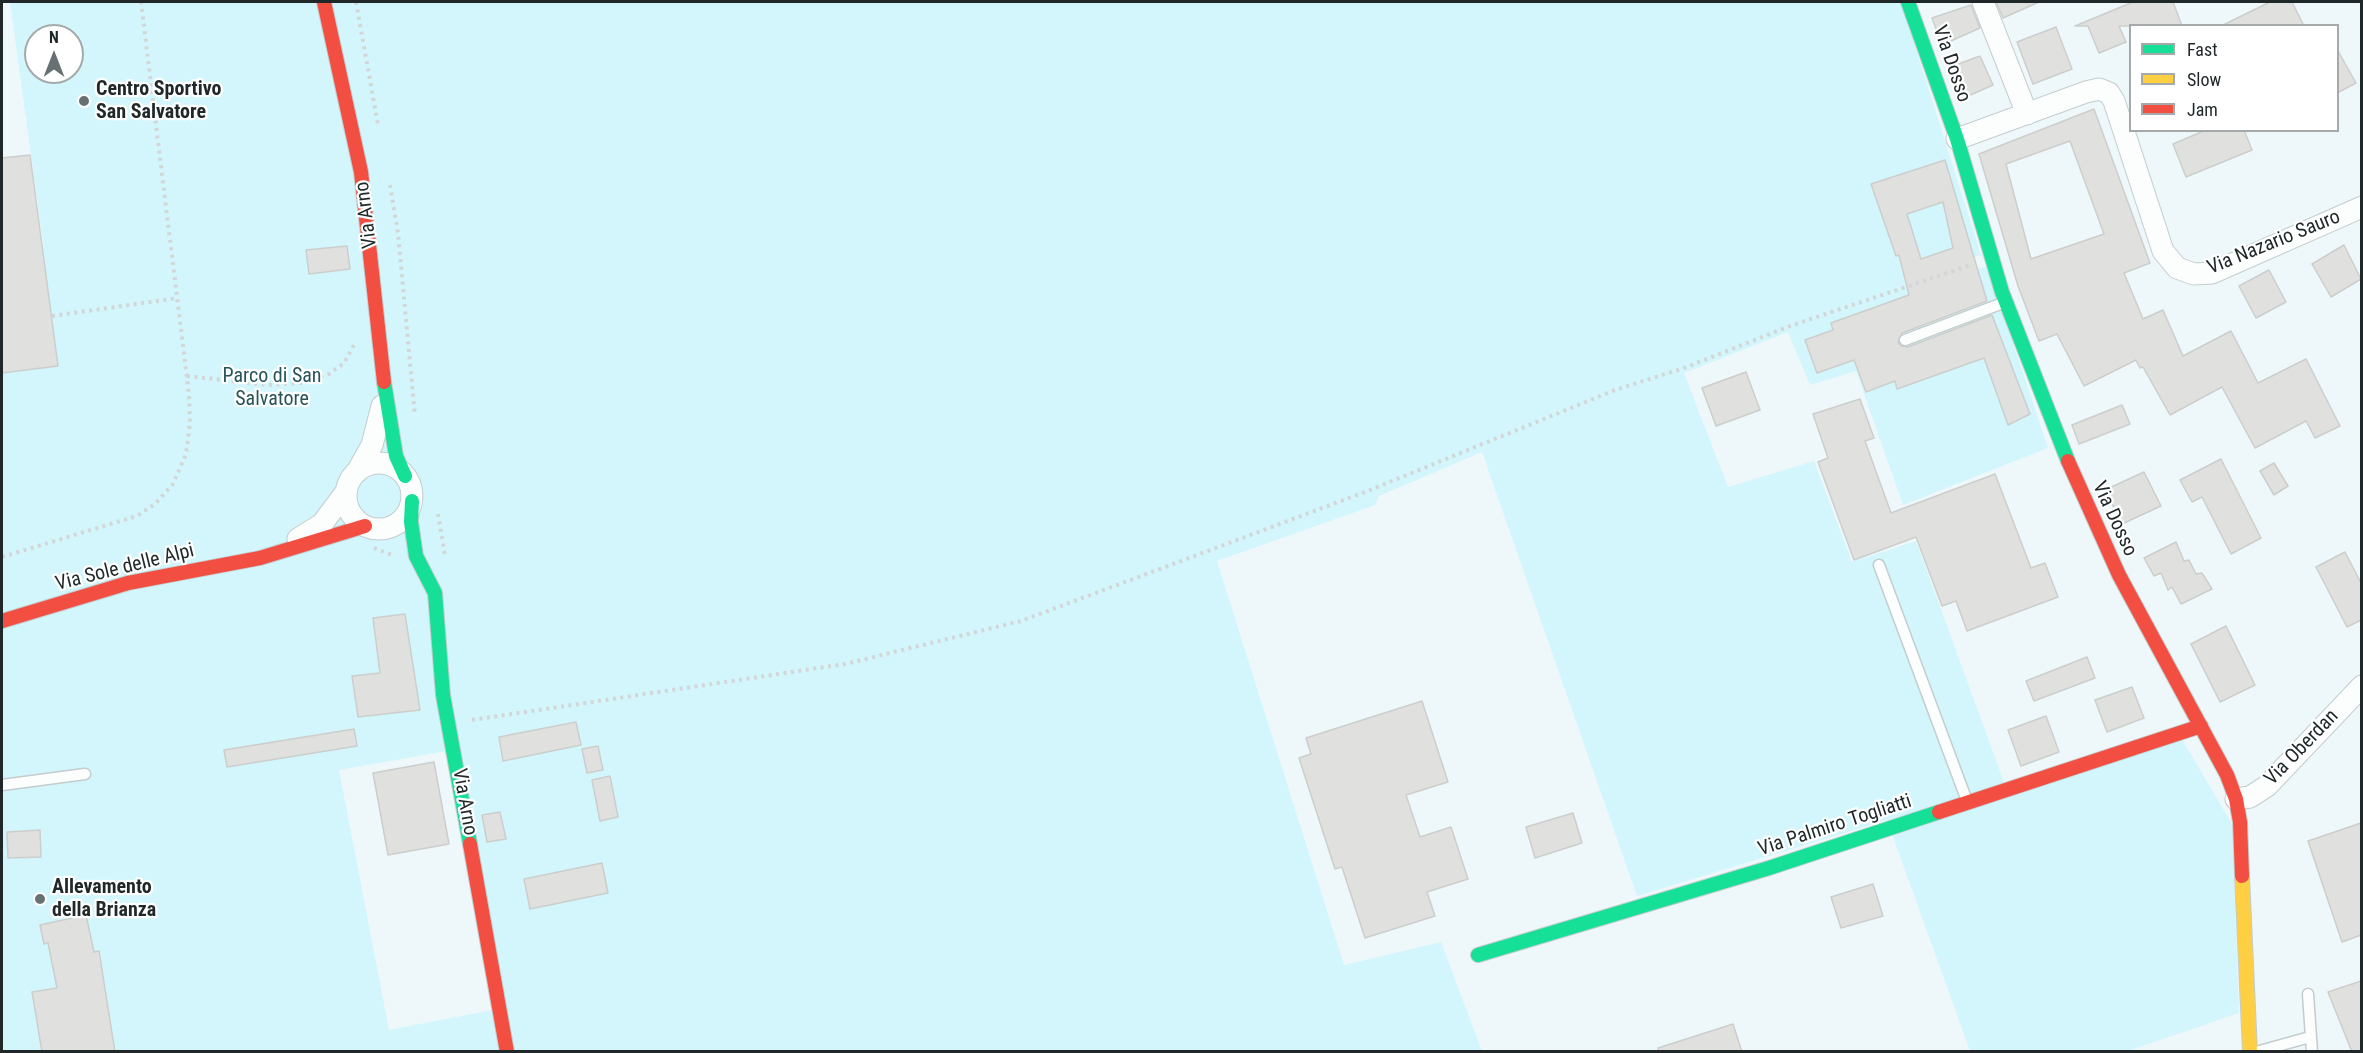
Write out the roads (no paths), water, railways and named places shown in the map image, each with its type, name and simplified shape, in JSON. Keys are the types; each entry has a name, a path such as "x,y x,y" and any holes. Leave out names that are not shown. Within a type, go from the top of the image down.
{"street":[{"name":"Via Arno","path":"324,2 362,172 384,387 393,443 405,476"},
{"name":"Via Arno","path":"335,2 335,45"},
{"name":"Via Dosso","path":"1908,2 1957,139 2006,302 2060,443 2118,575 2227,775 2235,799 2240,822 2250,1052"},
{"path":"1983,2 2027,114"},
{"name":"Via Nazario Sauro","path":"1957,139 2086,92 2099,89 2109,93 2114,101 2163,251 2177,268 2194,274 2212,273 2361,207"},
{"name":"Via Arno","path":"357,472 372,445 381,418 384,387"},
{"path":"260,558 322,524 346,492 357,472 372,464 381,463 398,469 405,476 412,492 412,501 402,520 373,528 350,512 346,492"},
{"name":"Via Arno","path":"412,501 411,522 416,556 435,593 444,695 507,1052"},
{"name":"Via Arno","path":"373,528 416,556"},
{"name":"Via Sole delle Alpi","path":"2,621 128,583 260,558 373,528"},
{"name":"Via Oberdan","path":"2235,799 2250,796 2266,786 2361,686"},
{"name":"Via Palmiro Togliatti","path":"1478,955 1769,868 2200,726"}],"lane":[{"path":"1905,340 2006,302"},
{"path":"1879,565 1968,804"},
{"path":"2,785 85,774"},
{"path":"2308,994 2312,1052"},
{"path":"2256,1052 2310,1037"}],"place":[{"name":"Centro Sportivo San Salvatore","path":"84,101"},
{"name":"Allevamento della Brianza","path":"40,899"}],"park label":[{"name":"Parco di San Salvatore","path":"272,388"}]}
